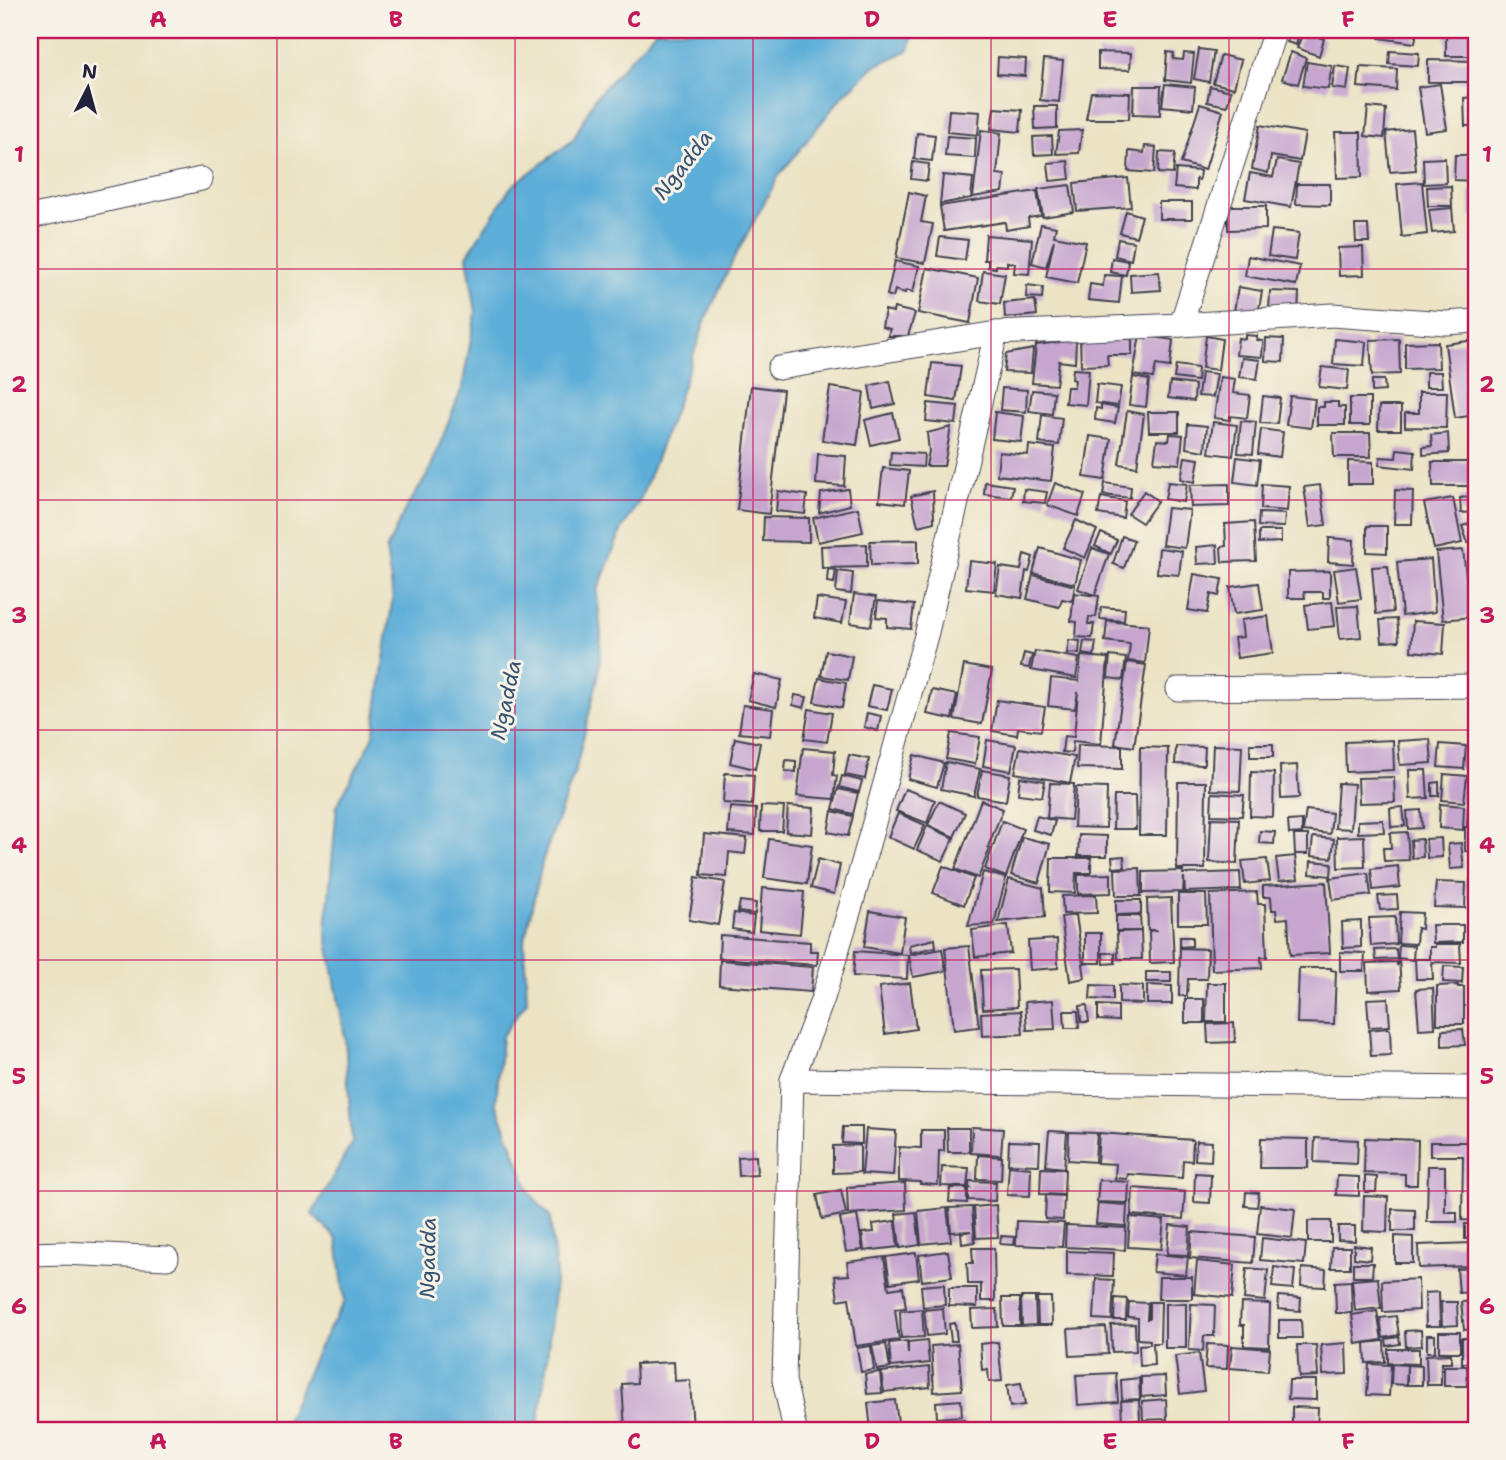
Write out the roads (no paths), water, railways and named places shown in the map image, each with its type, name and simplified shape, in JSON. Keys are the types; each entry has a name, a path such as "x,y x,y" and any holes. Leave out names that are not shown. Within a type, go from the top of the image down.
{"street":[{"path":"1181,325 1275,30"},
{"path":"30,217 201,179"},
{"path":"779,368 996,334 1332,315 1446,323 1476,321"},
{"path":"795,1430 784,1380 792,1080 826,986 852,902 923,645 996,334"},
{"path":"1178,689 1476,686"},
{"path":"792,1080 1476,1088"},
{"path":"30,1254 167,1258"}],"water":[{"name":"Ngadda","path":"656,30 914,30 909,50 874,66 841,98 778,177 734,258 706,318 640,500 621,531 597,592 601,633 599,673 575,772 543,859 524,942 527,1001 502,1036 496,1103 530,1193 550,1217 556,1273 537,1430 282,1430 318,1349 345,1302 337,1239 312,1214 352,1143 345,1038 326,930 337,805 373,738 393,596 386,550 405,510 428,474 462,388 476,312 467,256 511,187 573,140 595,98"}]}
